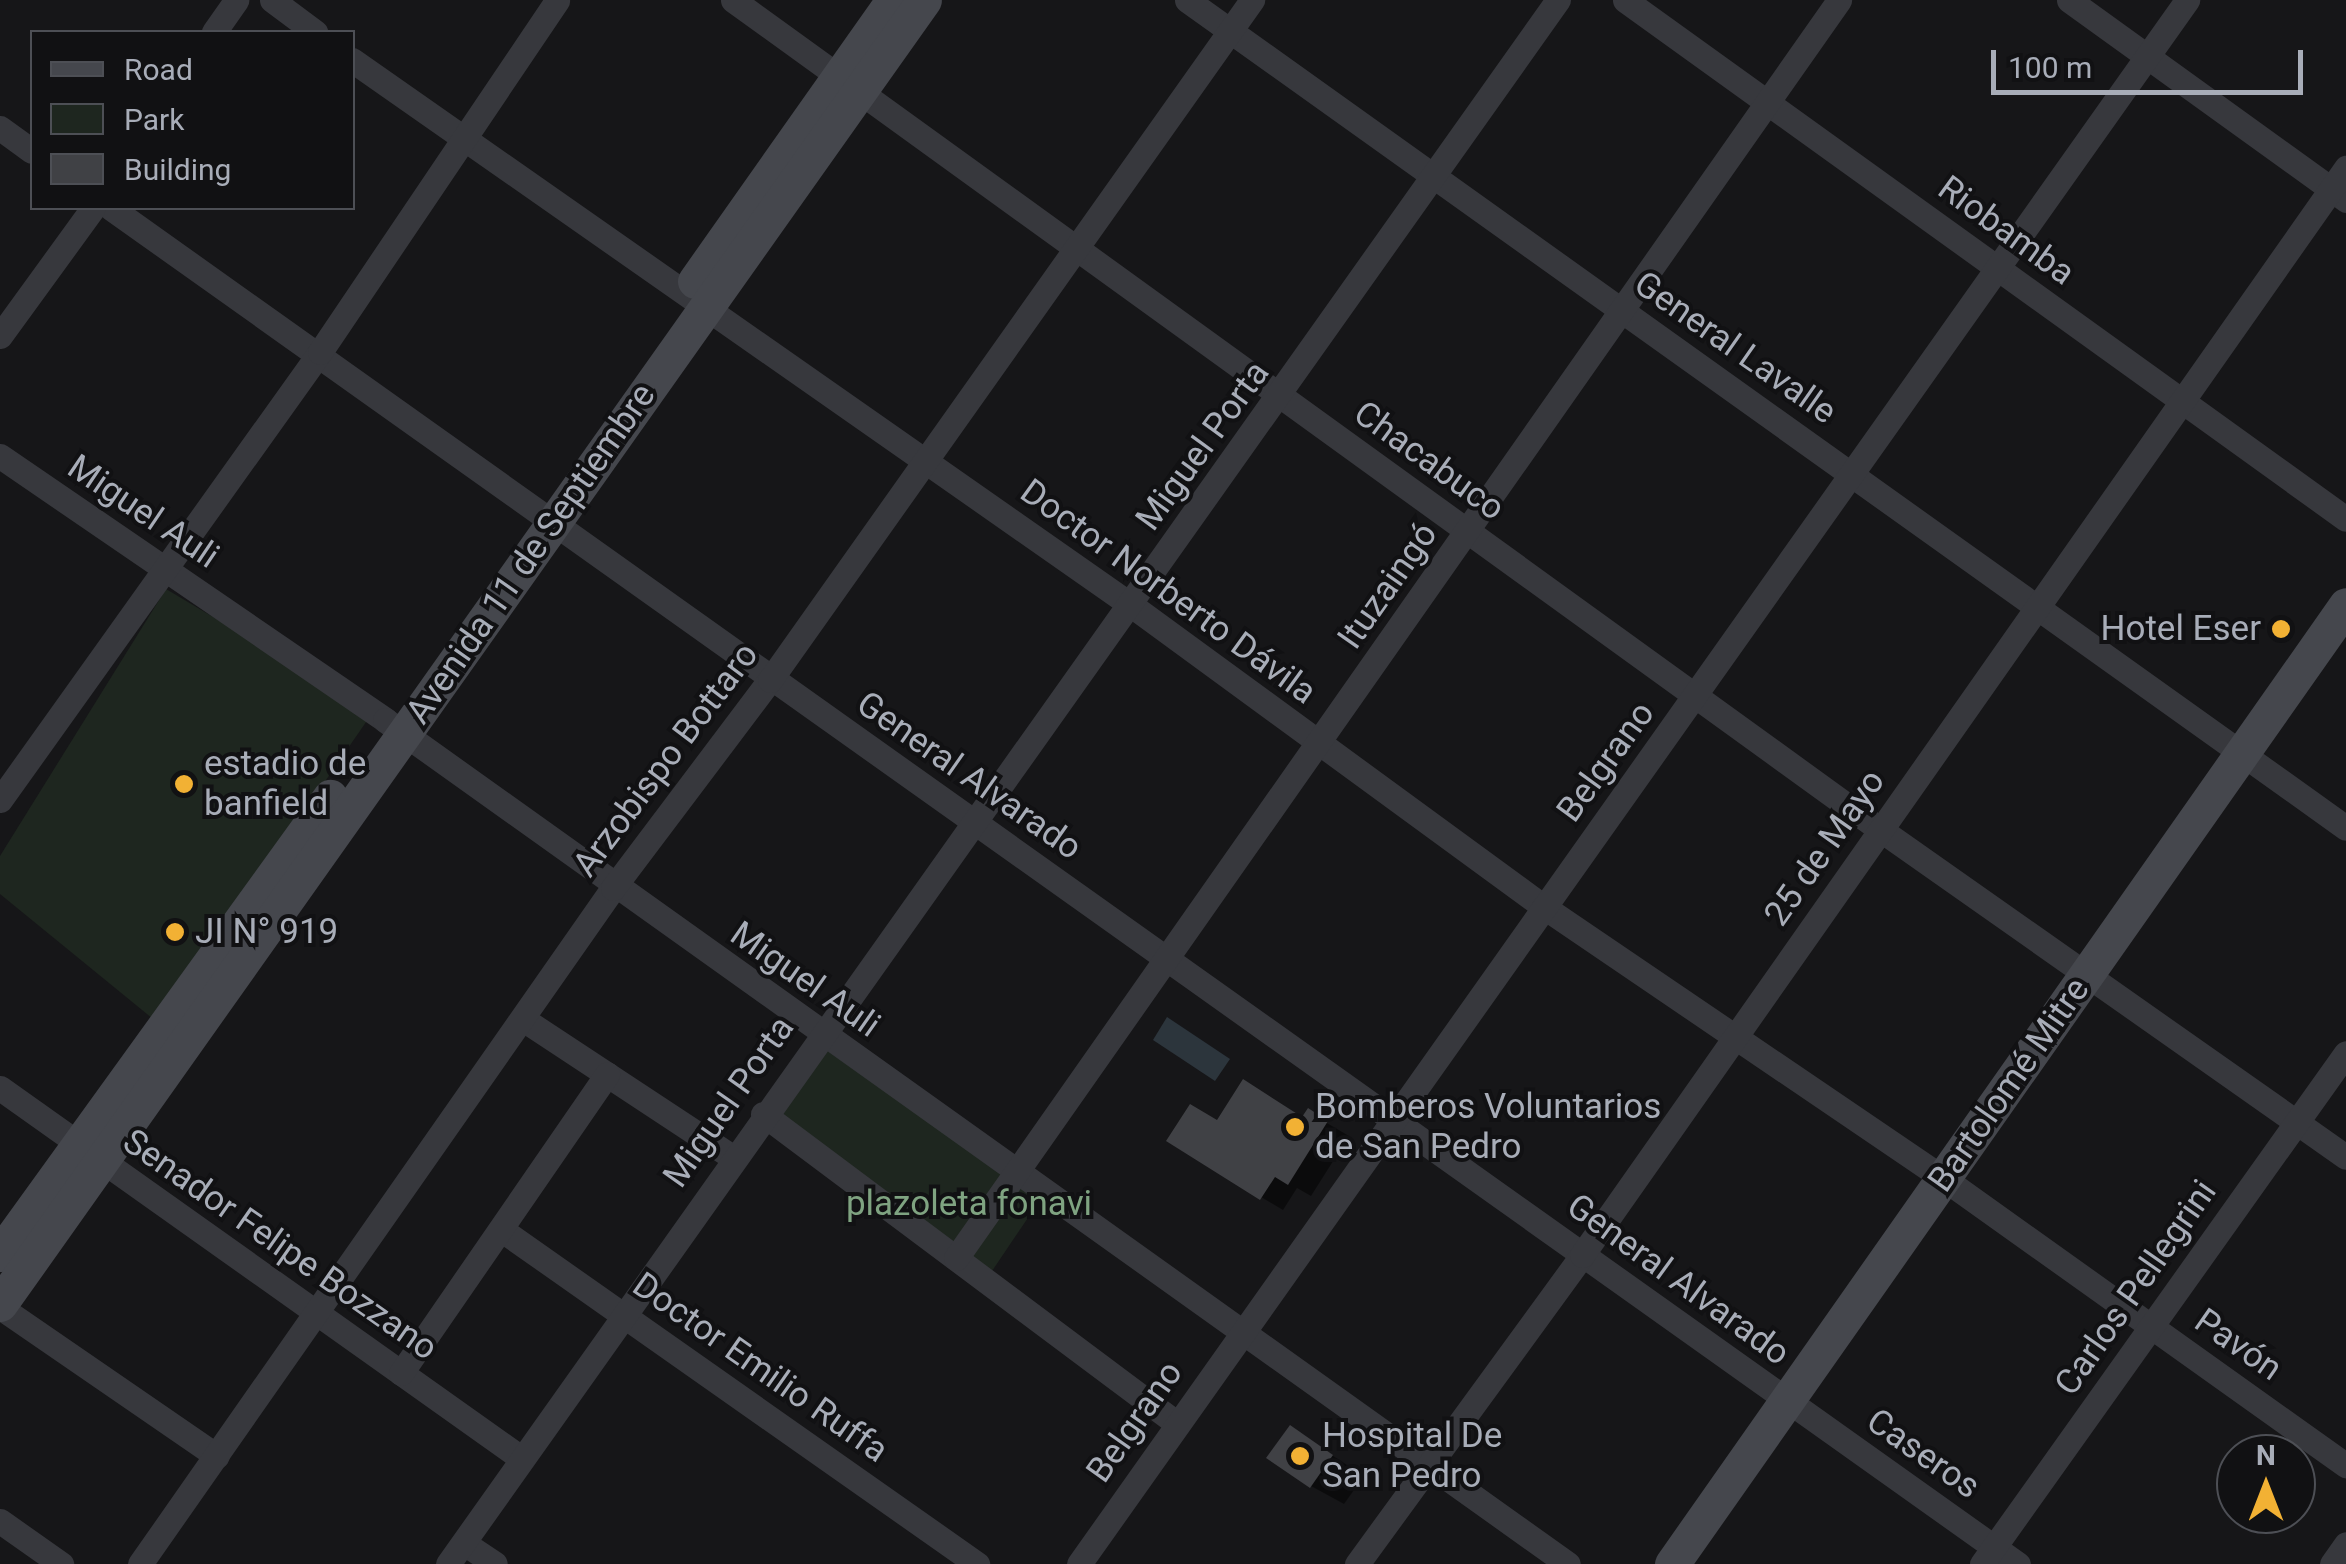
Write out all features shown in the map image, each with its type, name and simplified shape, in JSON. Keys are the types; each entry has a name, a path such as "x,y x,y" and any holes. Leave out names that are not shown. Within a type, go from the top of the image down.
{"main road":[{"name":"Avenida 11 de Septiembre","path":"851,82 893,0"},
{"name":"Avenida 11 de Septiembre","path":"0,1305 90,1152 851,82 924,0"},
{"name":"Bartolomé Mitre","path":"1672,1564 2346,605"},
{"name":"Avenida 11 de Septiembre","path":"0,1254 90,1152"}],"street":[{"path":"215,30 236,0"},
{"path":"272,0 313,30"},
{"path":"0,800 9,769 165,569 320,352 558,0"},
{"name":"Chacabuco","path":"733,0 1880,830 2346,1157"},
{"name":"General Lavalle","path":"1186,0 2346,828"},
{"name":"Arzobispo Bottaro","path":"140,1564 526,1021 613,888 770,680 1252,0"},
{"name":"Miguel Porta","path":"448,1564 763,1114 978,823 1282,398 1558,0"},
{"name":"Riobamba","path":"1625,0 2346,519"},
{"name":"Ituzaingó","path":"956,1258 1839,0"},
{"path":"2069,0 2341,186"},
{"name":"Belgrano","path":"1079,1564 2187,0"},
{"name":"Doctor Norberto Dávila","path":"355,62 463,142 1131,605 1544,908 1944,1178"},
{"path":"0,128 30,150"},
{"name":"25 de Mayo","path":"1357,1564 1582,1255 2182,401 2341,186"},
{"path":"0,336 92,210"},
{"name":"General Alvarado","path":"114,210 320,352 770,680 978,823 1786,1401"},
{"name":"Miguel Auli","path":"0,456 394,727 613,888 1568,1564"},
{"path":"526,1021 732,1158"},
{"name":"Carlos Pellegrini","path":"1988,1556 2346,1053"},
{"path":"402,1373 607,1074"},
{"name":"Senador Felipe Bozzano","path":"0,1088 521,1458"},
{"path":"763,1114 1176,1423"},
{"name":"Pavón","path":"1944,1178 2346,1465"},
{"name":"Doctor Emilio Ruffa","path":"502,1230 977,1564"},
{"path":"0,1305 217,1456"},
{"name":"Caseros","path":"1786,1401 1988,1556 2018,1564"},
{"path":"0,1521 61,1564"},
{"path":"464,1543 494,1564"},
{"path":"2332,1564 2346,1544"}],"green space":[{"name":"estadio de banfield","path":"166,589 373,712 158,1023 0,894 0,856"},
{"name":"plazoleta fonavi","path":"814,1041 1040,1200 990,1274 770,1115"}],"shaded area":[{"path":"1167,1017 1230,1059 1215,1081 1153,1040"}],"building":[{"path":"1243,1079 1302,1117 1308,1108 1328,1121 1288,1185 1275,1177 1260,1200 1166,1141 1190,1104 1217,1120"},
{"name":"Hospital De San Pedro","path":"1290,1425 1333,1455 1310,1488 1266,1458"}],"place":[{"name":"Hotel Eser","path":"2281,629"},
{"name":"estadio de banfield","path":"184,784"},
{"name":"JI N° 919","path":"175,932"},
{"name":"Bomberos Voluntarios de San Pedro","path":"1295,1127"},
{"name":"Hospital De San Pedro","path":"1300,1456"}]}
